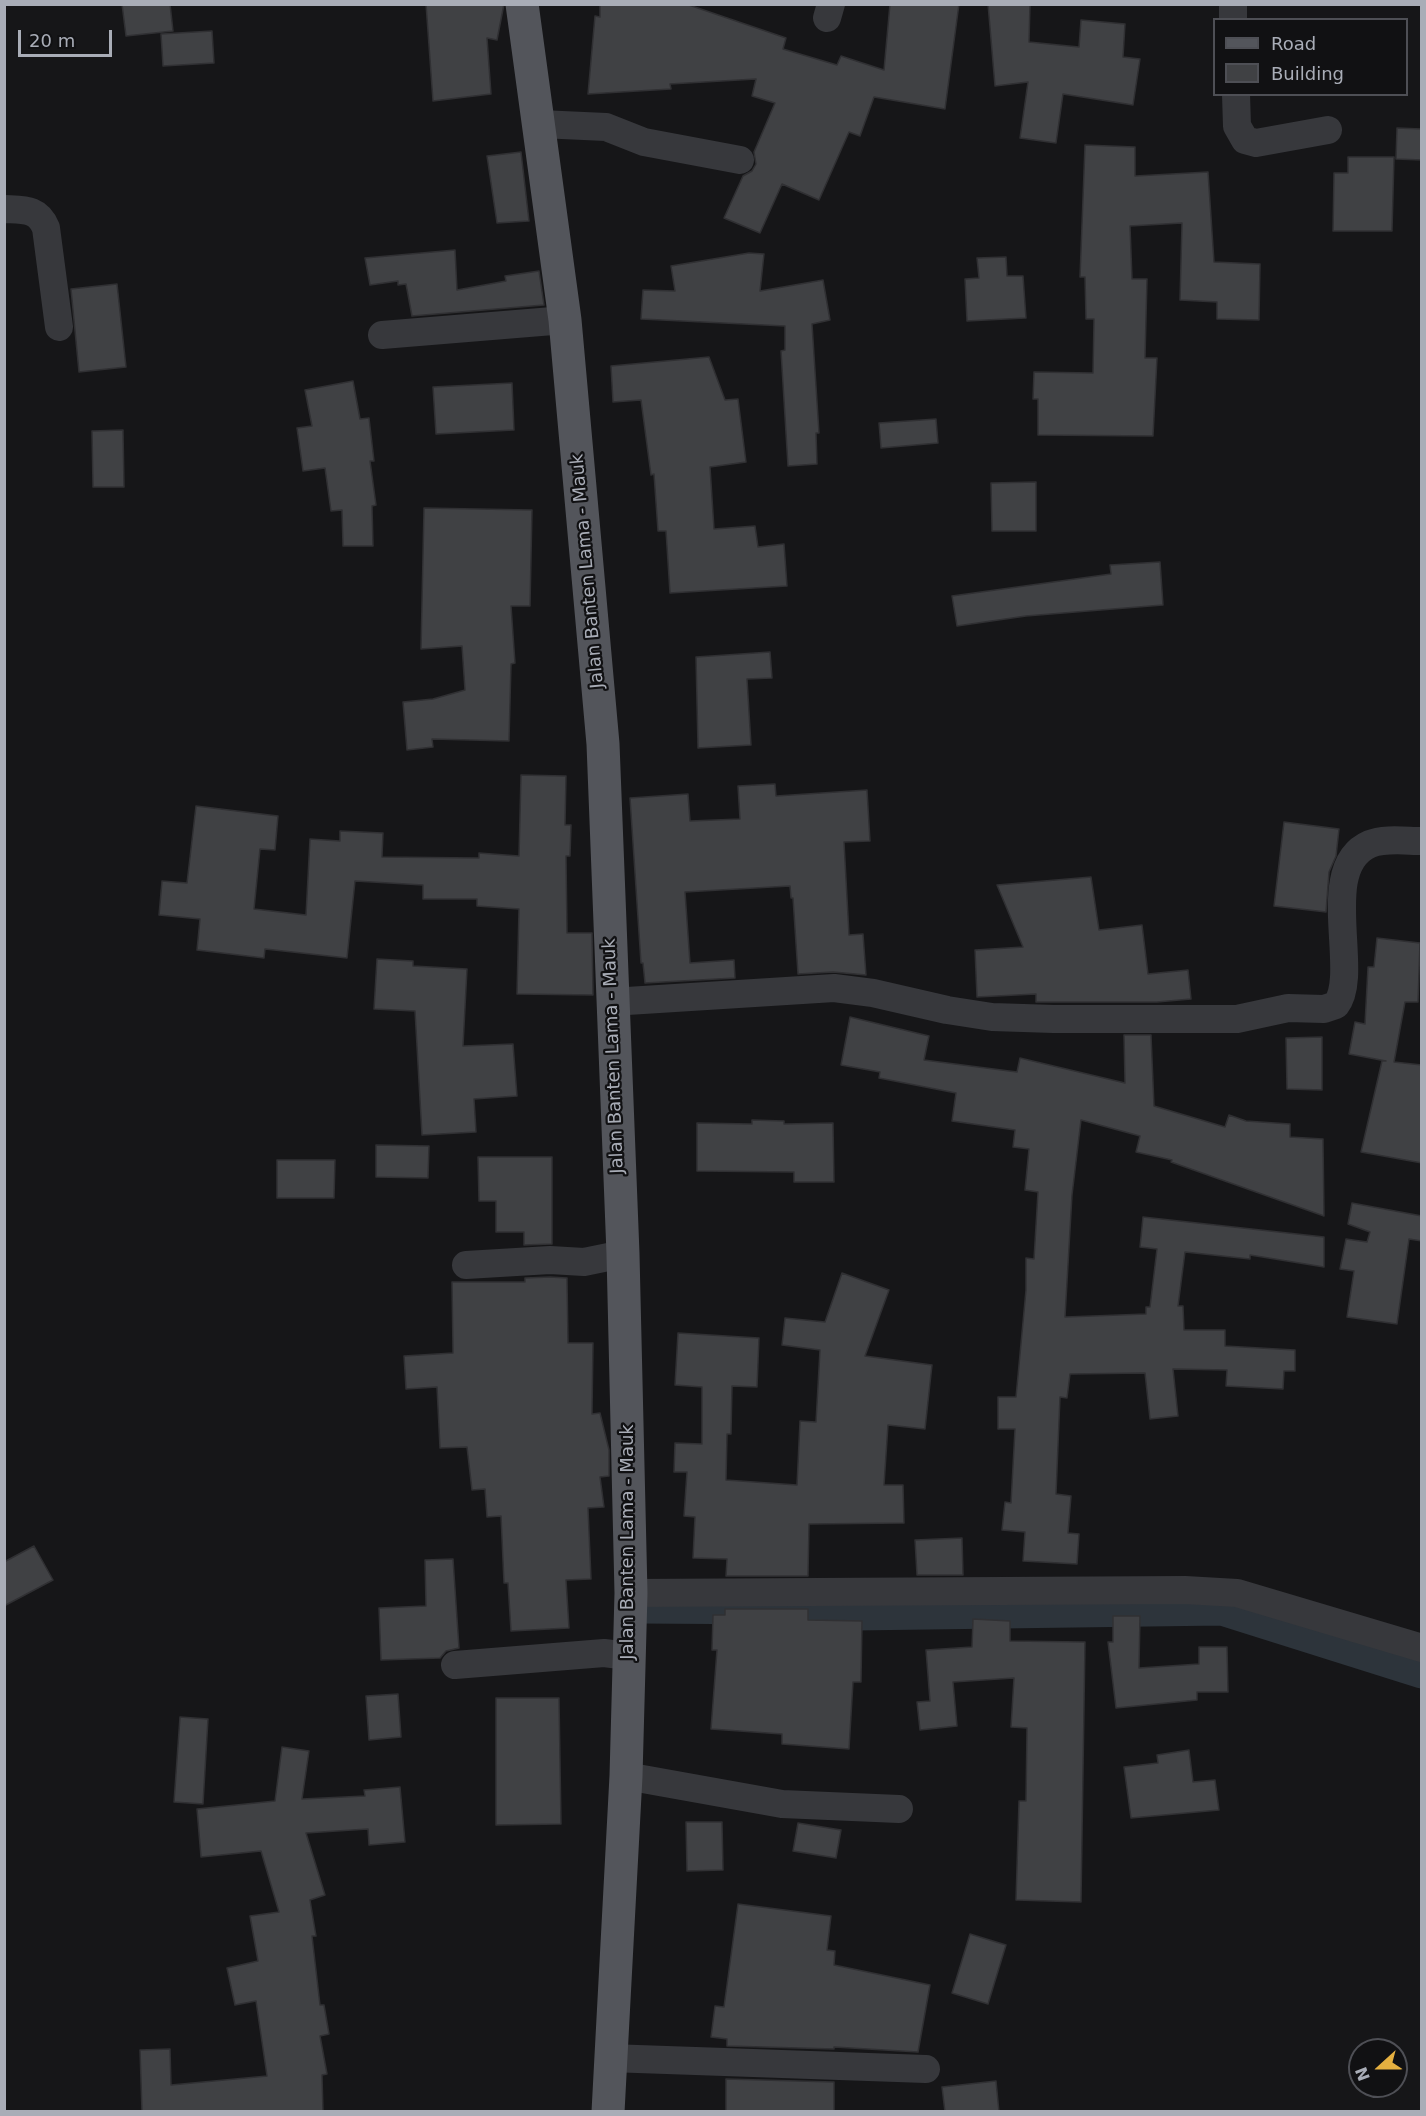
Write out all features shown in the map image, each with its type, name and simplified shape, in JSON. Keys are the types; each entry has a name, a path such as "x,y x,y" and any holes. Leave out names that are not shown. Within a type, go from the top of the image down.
{"main road":[{"name":"Jalan Banten Lama - Mauk","path":"522,4 565,320 603,744 611,1002 623,1254 631,1593 626,1776 609,2058 608,2112"}],"street":[{"path":"1236,96 1237,126 1245,140 1256,143 1328,130"},
{"path":"540,124 606,128 644,142 740,160"},
{"path":"4,209 30,210 43,220 59,327"},
{"path":"382,335 565,320"},
{"path":"611,1002 834,988 873,993 947,1010 992,1017 1237,1019 1288,1008 1324,1009 1336,1005 1342,998 1344,988 1341,927 1345,878 1350,863 1370,844 1422,841"},
{"path":"466,1265 550,1260 584,1262 623,1254"},
{"path":"631,1593 1185,1590 1237,1593 1422,1648"},
{"path":"455,1665 604,1653 628,1656"},
{"path":"626,1776 782,1804 899,1809"},
{"path":"609,2058 926,2069"}],"building":[{"path":"122,4 170,4 173,31 126,36"},
{"path":"426,4 504,4 497,40 487,38 491,94 433,101"},
{"path":"600,4 686,4 786,38 783,49 837,65 841,56 884,70 890,4 959,4 945,109 874,97 860,136 849,132 819,200 782,184 760,233 724,218 743,176 752,171 756,164 754,152 775,103 752,96 756,79 670,84 671,89 588,94 595,16 600,17"},
{"path":"988,4 1030,4 1029,42 1079,47 1081,20 1125,24 1123,57 1140,59 1133,105 1063,94 1056,143 1020,138 1028,82 995,86"},
{"path":"212,31 214,63 163,66 161,34"},
{"path":"1397,128 1422,129 1422,160 1396,159"},
{"path":"1085,145 1135,147 1135,176 1208,172 1214,262 1260,264 1259,320 1217,319 1217,302 1180,300 1182,223 1130,226 1132,279 1147,279 1145,358 1157,358 1153,436 1038,435 1038,399 1033,399 1034,372 1093,373 1094,319 1086,319 1085,277 1080,277"},
{"path":"521,152 529,221 497,223 487,156"},
{"path":"1348,157 1394,157 1392,231 1333,231 1334,173 1348,173"},
{"path":"455,250 457,290 506,281 505,276 539,271 544,305 412,316 406,284 398,285 398,281 370,285 365,258"},
{"path":"749,253 764,254 760,291 823,280 830,320 812,324 819,433 816,433 817,464 788,466 781,351 785,350 785,326 641,319 643,290 675,291 671,266"},
{"path":"1006,257 1007,276 1023,276 1026,318 967,321 965,279 979,278 977,258"},
{"path":"117,284 126,367 79,372 71,289"},
{"path":"709,357 725,400 738,399 746,462 710,467 714,529 755,526 758,547 784,544 787,586 670,593 666,531 658,531 654,474 651,475 641,400 613,402 611,366"},
{"path":"353,381 360,419 369,418 374,461 370,461 376,505 372,506 373,546 343,546 342,510 331,511 325,468 303,471 297,428 312,426 305,390"},
{"path":"512,383 514,430 436,434 433,387"},
{"path":"936,419 938,443 881,448 879,423"},
{"path":"123,430 124,487 93,487 92,431"},
{"path":"1036,482 1036,531 992,531 991,483"},
{"path":"424,508 532,510 530,606 511,606 515,663 511,664 509,741 432,739 433,747 407,750 403,702 433,699 465,690 462,646 421,649"},
{"path":"1160,562 1163,605 1026,616 957,626 952,596 1111,574 1110,565"},
{"path":"770,652 772,678 747,679 751,745 698,748 696,657"},
{"path":"521,775 566,776 565,825 571,825 570,856 566,856 567,933 592,933 593,995 517,994 519,909 477,906 477,899 423,899 423,885 355,881 347,958 265,949 264,958 197,950 200,919 159,915 162,881 187,883 196,806 278,816 275,850 260,849 254,909 306,915 310,839 340,841 340,831 383,833 382,857 479,858 479,853 519,856"},
{"path":"775,784 776,796 867,790 870,841 844,842 849,935 863,934 866,975 833,972 798,974 793,898 791,898 790,886 685,892 690,963 734,960 735,978 645,983 643,963 641,963 630,798 688,794 690,821 740,819 738,786"},
{"path":"1284,822 1339,829 1336,856 1329,872 1326,912 1274,906"},
{"path":"1091,877 1099,930 1142,925 1148,974 1188,970 1191,999 1157,1002 1036,1002 1036,994 977,997 975,950 1023,947 997,885"},
{"path":"1377,938 1420,943 1418,1002 1405,1002 1394,1062 1422,1065 1422,1163 1361,1152 1382,1061 1386,1061 1349,1054 1355,1022 1365,1024 1368,967 1374,967"},
{"path":"377,959 413,961 413,966 467,969 463,1046 513,1044 517,1096 474,1099 476,1132 422,1135 415,1011 374,1009"},
{"path":"850,1017 929,1036 924,1060 1017,1072 1020,1058 1125,1083 1124,1035 1151,1035 1154,1106 1225,1127 1229,1115 1246,1121 1290,1124 1290,1137 1323,1139 1324,1216 1171,1162 1172,1160 1136,1152 1140,1136 1081,1120 1072,1195 1065,1317 1146,1314 1146,1307 1150,1307 1157,1249 1140,1247 1143,1217 1324,1237 1324,1267 1250,1255 1250,1259 1185,1252 1178,1306 1183,1306 1184,1330 1225,1330 1225,1346 1295,1350 1295,1371 1284,1371 1283,1389 1226,1386 1227,1370 1173,1369 1178,1416 1150,1419 1145,1373 1070,1374 1067,1398 1060,1397 1056,1494 1071,1496 1068,1533 1079,1534 1077,1564 1023,1561 1025,1532 1002,1530 1005,1502 1011,1503 1015,1429 998,1429 998,1397 1016,1397 1026,1290 1026,1258 1034,1259 1038,1192 1025,1190 1029,1149 1013,1147 1015,1130 952,1121 956,1093 879,1078 880,1072 841,1065"},
{"path":"1322,1037 1322,1090 1287,1089 1286,1038"},
{"path":"752,1120 784,1121 784,1124 833,1123 834,1182 794,1182 794,1172 697,1171 697,1123 752,1124"},
{"path":"376,1145 429,1146 428,1178 376,1177"},
{"path":"478,1157 552,1157 552,1244 524,1245 524,1232 496,1232 496,1201 479,1201"},
{"path":"277,1160 335,1160 334,1198 277,1198"},
{"path":"1352,1203 1422,1216 1422,1241 1409,1239 1397,1324 1347,1317 1354,1271 1340,1269 1346,1239 1367,1242 1370,1232 1348,1224"},
{"path":"842,1273 889,1290 865,1356 932,1365 925,1429 888,1425 884,1485 903,1485 904,1523 809,1524 808,1576 726,1576 727,1559 693,1558 695,1517 684,1516 687,1472 674,1472 675,1443 702,1444 702,1387 675,1385 678,1333 759,1338 757,1387 732,1386 731,1434 727,1434 726,1480 797,1485 800,1421 816,1422 820,1350 782,1345 785,1318 825,1322"},
{"path":"525,1278 567,1278 568,1343 593,1343 592,1414 600,1413 609,1450 609,1476 600,1477 604,1507 588,1508 591,1579 566,1580 569,1628 511,1631 508,1583 504,1583 501,1516 487,1517 485,1489 472,1490 467,1447 440,1448 437,1387 406,1389 404,1356 453,1353 452,1282 525,1282"},
{"path":"962,1538 963,1575 917,1575 915,1540"},
{"path":"34,1546 53,1580 4,1606 4,1562"},
{"path":"453,1559 459,1648 446,1651 440,1658 381,1660 379,1608 426,1606 425,1560"},
{"path":"725,1609 808,1609 808,1620 862,1621 861,1682 853,1682 849,1749 782,1744 782,1734 711,1729 717,1650 712,1650 713,1615 725,1615"},
{"path":"1113,1616 1140,1616 1139,1668 1199,1664 1199,1647 1227,1647 1228,1692 1197,1692 1197,1700 1116,1708 1108,1642 1113,1642"},
{"path":"973,1619 1010,1621 1010,1641 1085,1642 1081,1902 1016,1900 1019,1801 1026,1801 1027,1728 1011,1727 1014,1678 953,1682 957,1726 920,1730 917,1702 930,1701 926,1650 972,1647"},
{"path":"398,1694 401,1737 369,1740 366,1696"},
{"path":"496,1698 559,1698 561,1824 496,1825"},
{"path":"180,1717 208,1719 203,1804 174,1802"},
{"path":"282,1747 309,1751 302,1799 365,1796 364,1790 400,1787 405,1842 369,1845 368,1829 306,1833 325,1895 310,1900 316,1936 312,1936 320,2005 324,2005 329,2034 320,2036 327,2074 322,2075 323,2112 142,2112 140,2050 170,2049 171,2085 267,2076 256,2001 235,2005 227,1968 258,1961 250,1916 279,1912 261,1851 201,1857 197,1809 275,1801"},
{"path":"1189,1750 1193,1782 1215,1780 1219,1810 1131,1818 1124,1767 1158,1763 1157,1755"},
{"path":"686,1822 722,1822 723,1870 687,1871"},
{"path":"798,1823 841,1830 836,1858 793,1851"},
{"path":"738,1904 831,1916 827,1950 835,1951 834,1965 930,1985 918,2052 834,2047 834,2049 727,2046 727,2039 711,2037 715,2006 724,2007"},
{"path":"970,1934 1006,1945 988,2004 952,1993"},
{"path":"726,2079 834,2082 834,2112 726,2112"},
{"path":"996,2081 999,2112 945,2112 942,2087"}],"waterway":[{"path":"638,1607 790,1608 855,1614 1222,1609 1422,1672"}]}
